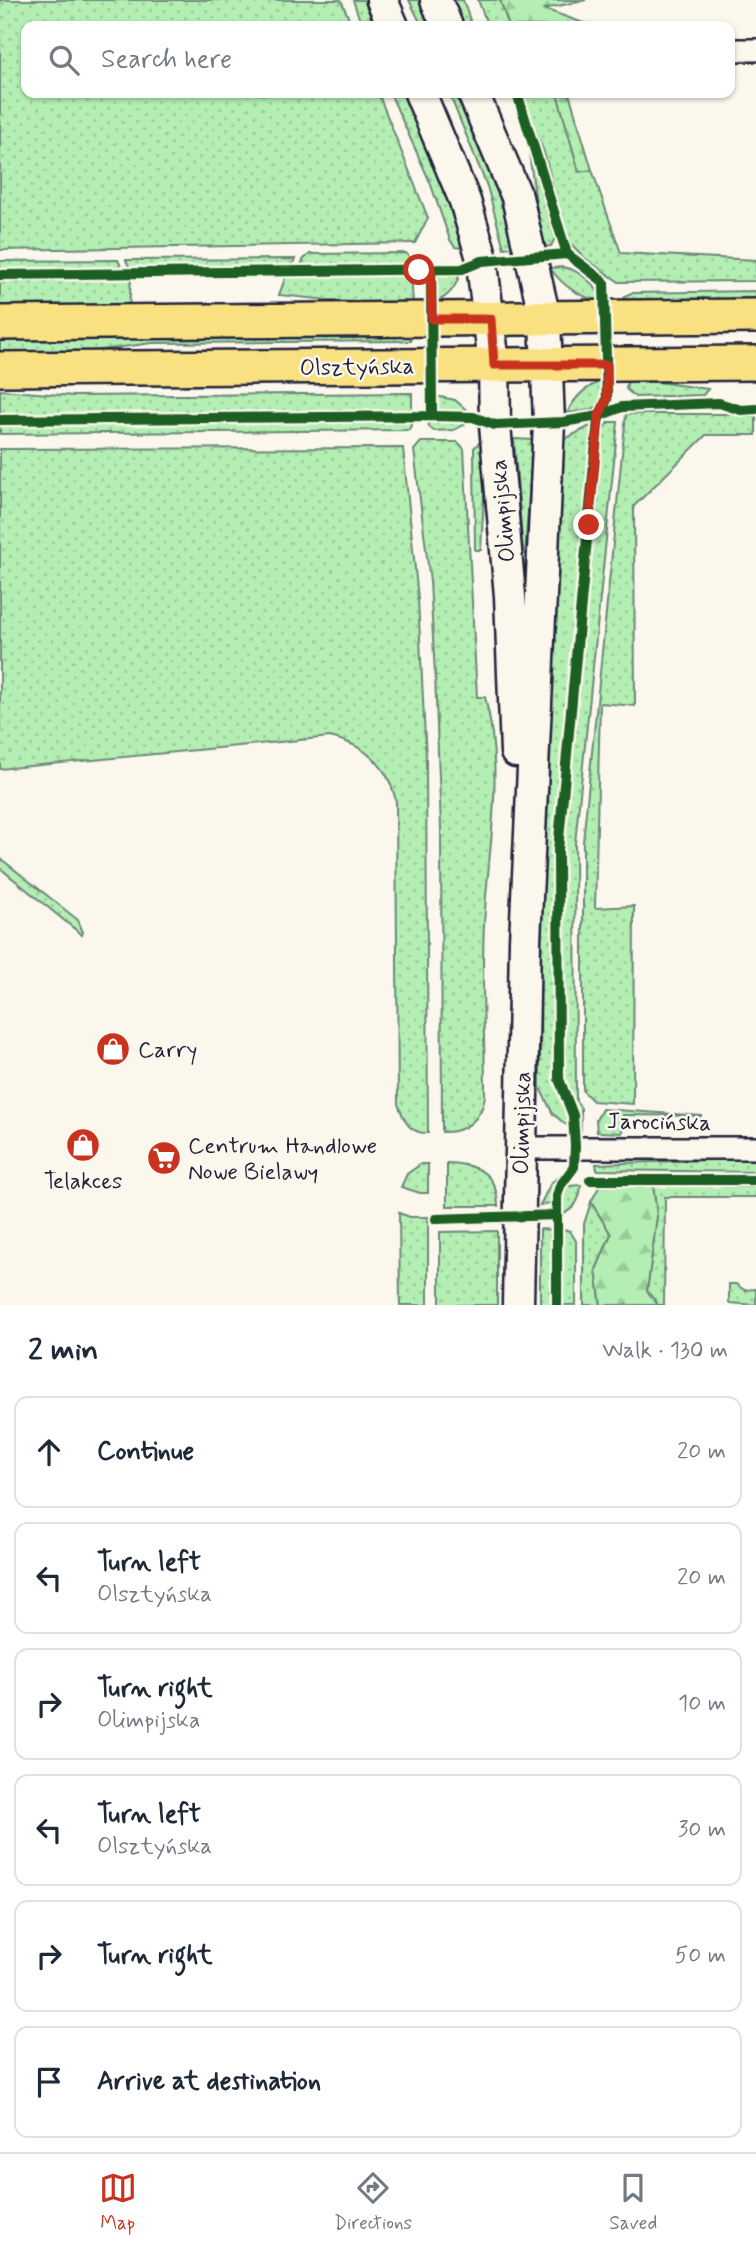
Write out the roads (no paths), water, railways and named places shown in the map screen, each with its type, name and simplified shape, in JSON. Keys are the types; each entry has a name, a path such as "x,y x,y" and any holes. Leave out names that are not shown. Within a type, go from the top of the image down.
{"main road":[{"path":"382,0 391,21"},
{"path":"436,0 445,21"},
{"name":"Olimpijska","path":"422,98 465,201 478,241 491,319 495,425 510,596 525,941"},
{"name":"Olimpijska","path":"476,98 517,197 545,318 549,423 525,941 518,1305"},
{"name":"Olsztyńska","path":"0,323 756,316"},
{"name":"Olsztyńska","path":"0,369 756,363"}],"street":[{"path":"735,50 756,50"},
{"name":"Jarocińska","path":"520,1148 756,1148"}],"place":[{"name":"Carry","path":"113,1049"},
{"name":"Telakces","path":"83,1145"},
{"name":"Centrum Handlowe Nowe Bielawy","path":"164,1158"}]}
